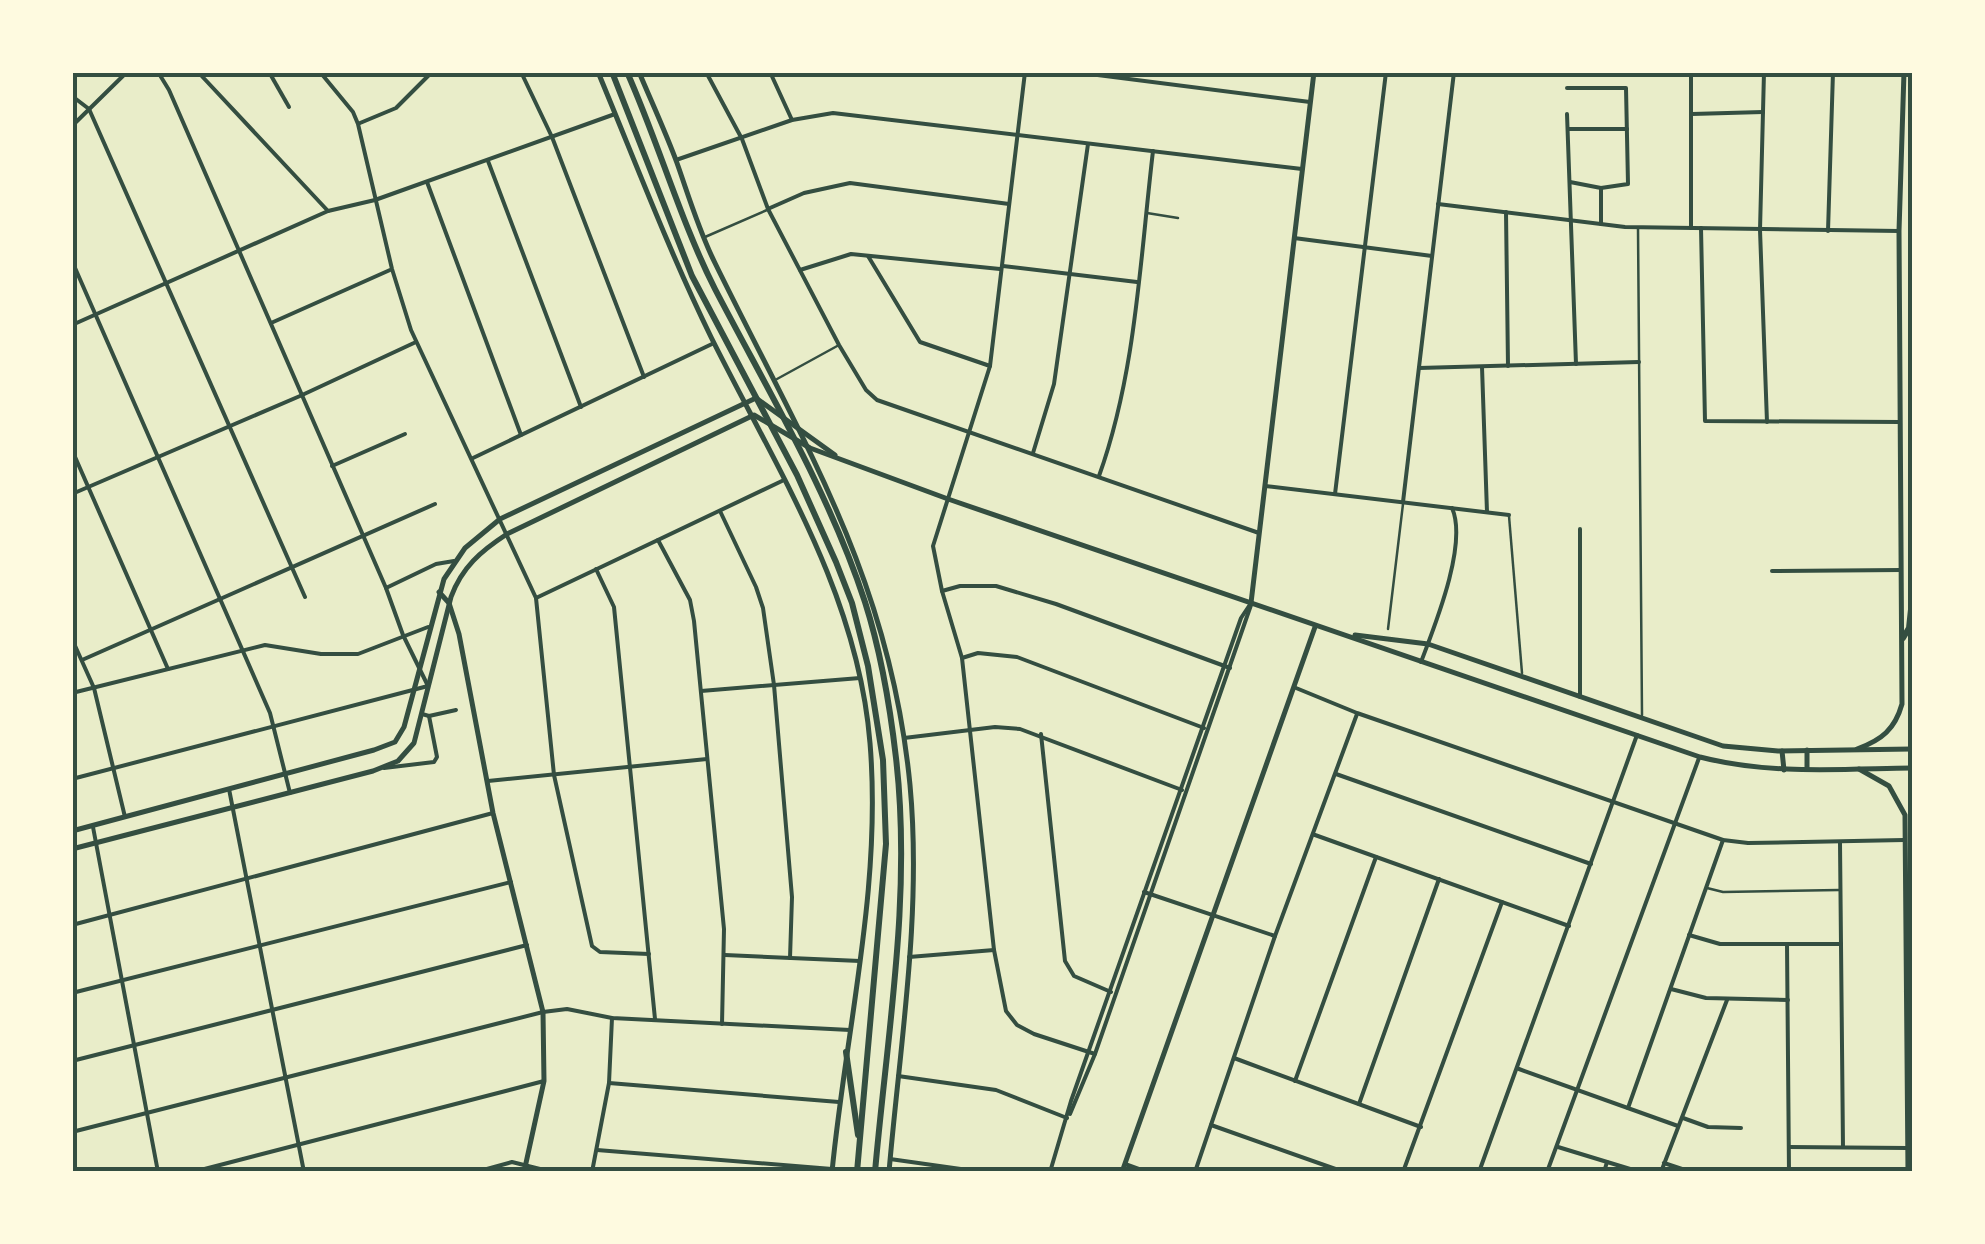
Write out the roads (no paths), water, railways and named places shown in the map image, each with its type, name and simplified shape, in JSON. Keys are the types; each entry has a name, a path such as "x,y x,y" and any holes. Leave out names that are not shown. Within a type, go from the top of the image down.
{"main road":[{"path":"612,72 692,276 798,474 852,603 868,666 882,750 885,868 857,1172"},
{"path":"627,72 691,236 838,533 866,604 882,674 896,762 900,886 875,1172"},
{"path":"1903,638 1909,628 1912,600"},
{"path":"1907,992 1912,1007"},
{"path":"846,1052 860,1147"}],"street":[{"path":"72,126 126,72"},
{"path":"158,72 240,251 428,686"},
{"path":"198,72 328,210"},
{"path":"269,72 289,106"},
{"path":"358,124 396,108 432,72"},
{"path":"521,72 552,138 644,377"},
{"path":"597,1150 832,1170 872,877 874,810 870,739 844,612 786,479 714,343 669,247 598,72"},
{"path":"639,72 703,237 810,448 869,588 891,666 911,808 912,908 889,1172"},
{"path":"706,72 742,139 768,209 839,345 866,390 877,400 1259,533"},
{"path":"770,72 792,120"},
{"path":"1025,72 990,366 933,546 962,658 994,950 1006,1011 1034,1034 1092,1053"},
{"path":"1074,72 1310,102"},
{"path":"1162,84 1163,72"},
{"path":"1112,992 1151,895 1251,603 1314,72"},
{"path":"1335,494 1386,72"},
{"path":"1388,629 1454,72"},
{"path":"1690,228 1692,72"},
{"path":"1764,72 1760,230 1767,422"},
{"path":"1828,231 1834,72"},
{"path":"1858,749 1884,737 1902,704 1899,232 1904,72"},
{"path":"322,73 358,124 392,269 417,341 536,598 554,774 592,946 600,952 649,954"},
{"path":"1568,88 1626,88 1627,129 1628,184 1601,188 1570,182"},
{"path":"72,96 89,109 305,598"},
{"path":"676,160 792,120 833,112 1302,169"},
{"path":"1691,114 1763,112"},
{"path":"72,325 328,210 375,200 616,114"},
{"path":"1567,114 1576,364"},
{"path":"1568,129 1627,129"},
{"path":"1032,454 1054,384 1088,144"},
{"path":"1098,477 1114,433 1126,374 1152,151"},
{"path":"488,161 582,406"},
{"path":"427,182 522,435"},
{"path":"703,237 804,193 850,182 1009,204"},
{"path":"1601,188 1601,224"},
{"path":"1438,204 1638,227 1899,232"},
{"path":"1146,212 1178,218"},
{"path":"1506,212 1508,366"},
{"path":"1638,227 1642,717"},
{"path":"1701,228 1704,418 1708,422 1900,422"},
{"path":"1294,238 1432,256"},
{"path":"800,270 836,256 868,256 1137,282"},
{"path":"868,256 920,342 990,366"},
{"path":"72,261 270,713 290,793"},
{"path":"271,323 392,269"},
{"path":"72,494 417,341"},
{"path":"473,458 714,343"},
{"path":"776,380 839,345"},
{"path":"1419,368 1638,362"},
{"path":"1482,366 1487,512"},
{"path":"72,830 395,742 404,727 438,592 454,561 500,519 759,399 846,462"},
{"path":"72,849 384,768 434,762 437,757 426,715 428,686 458,578 471,561 506,534 754,415 810,448 948,499 1700,757 1748,768 1784,770 1912,768"},
{"path":"331,466 405,434"},
{"path":"72,450 168,669"},
{"path":"536,598 786,479"},
{"path":"1265,486 1509,515 1522,678"},
{"path":"82,660 435,504"},
{"path":"1422,662 1455,550 1457,519 1452,508"},
{"path":"720,510 760,597 774,685 792,898 790,958"},
{"path":"1580,528 1580,697"},
{"path":"658,540 692,608 724,955 722,1024"},
{"path":"386,588 436,564 454,561"},
{"path":"596,569 614,606 655,1020"},
{"path":"1772,571 1901,570"},
{"path":"942,591 960,586 996,586 1227,667"},
{"path":"438,592 450,603 493,813 543,1012 544,1081 525,1168"},
{"path":"72,693 266,645 341,656 358,654 428,627"},
{"path":"1122,1172 1316,627"},
{"path":"1342,634 1428,644 1724,746 1782,751 1912,749"},
{"path":"72,639 94,688 125,816"},
{"path":"962,658 978,654 1017,657 1206,729"},
{"path":"700,691 860,678"},
{"path":"72,779 428,686"},
{"path":"1296,688 1357,713 1723,840 1904,840"},
{"path":"426,715 456,710"},
{"path":"1195,1172 1357,713"},
{"path":"384,768 407,753 426,715"},
{"path":"904,738 995,727 1041,734 1187,792"},
{"path":"1050,1172 1180,789 1206,729"},
{"path":"1041,734 1066,961 1074,976 1112,992"},
{"path":"1480,1172 1637,735"},
{"path":"1807,750 1807,769"},
{"path":"1782,751 1784,770"},
{"path":"1547,1172 1700,757"},
{"path":"488,781 707,759"},
{"path":"1856,768 1882,780 1901,802 1904,815 1908,1172"},
{"path":"1335,774 1591,864"},
{"path":"229,789 304,1172"},
{"path":"72,925 493,813"},
{"path":"92,825 158,1172"},
{"path":"1312,834 1569,926"},
{"path":"1628,1108 1723,840"},
{"path":"1840,843 1843,1148"},
{"path":"1296,1081 1376,857"},
{"path":"1360,1104 1439,880"},
{"path":"72,993 510,882"},
{"path":"1706,888 1723,892 1840,890"},
{"path":"1144,892 1276,936"},
{"path":"1403,1172 1502,902"},
{"path":"1689,935 1720,944 1841,944"},
{"path":"1787,944 1789,1172"},
{"path":"72,1061 526,945"},
{"path":"908,957 994,950"},
{"path":"724,955 860,961"},
{"path":"1670,988 1706,998 1788,1000"},
{"path":"1661,1172 1727,1000"},
{"path":"72,1132 566,1008 612,1018 850,1030"},
{"path":"592,1172 609,1082 612,1018"},
{"path":"1234,1058 1421,1127"},
{"path":"1518,1068 1678,1126"},
{"path":"898,1076 996,1090 1067,1118"},
{"path":"192,1172 544,1081"},
{"path":"609,1082 839,1102"},
{"path":"1682,1117 1708,1128 1741,1128"},
{"path":"1211,1125 1344,1172"},
{"path":"1557,1146 1640,1172"},
{"path":"1789,1147 1908,1148"},
{"path":"890,1159 982,1172"},
{"path":"476,1172 512,1162 552,1172"},
{"path":"1604,1172 1608,1162"},
{"path":"1664,1163 1691,1172"},
{"path":"1125,1164 1148,1172"},
{"path":"1703,1172 1759,1170"}]}
